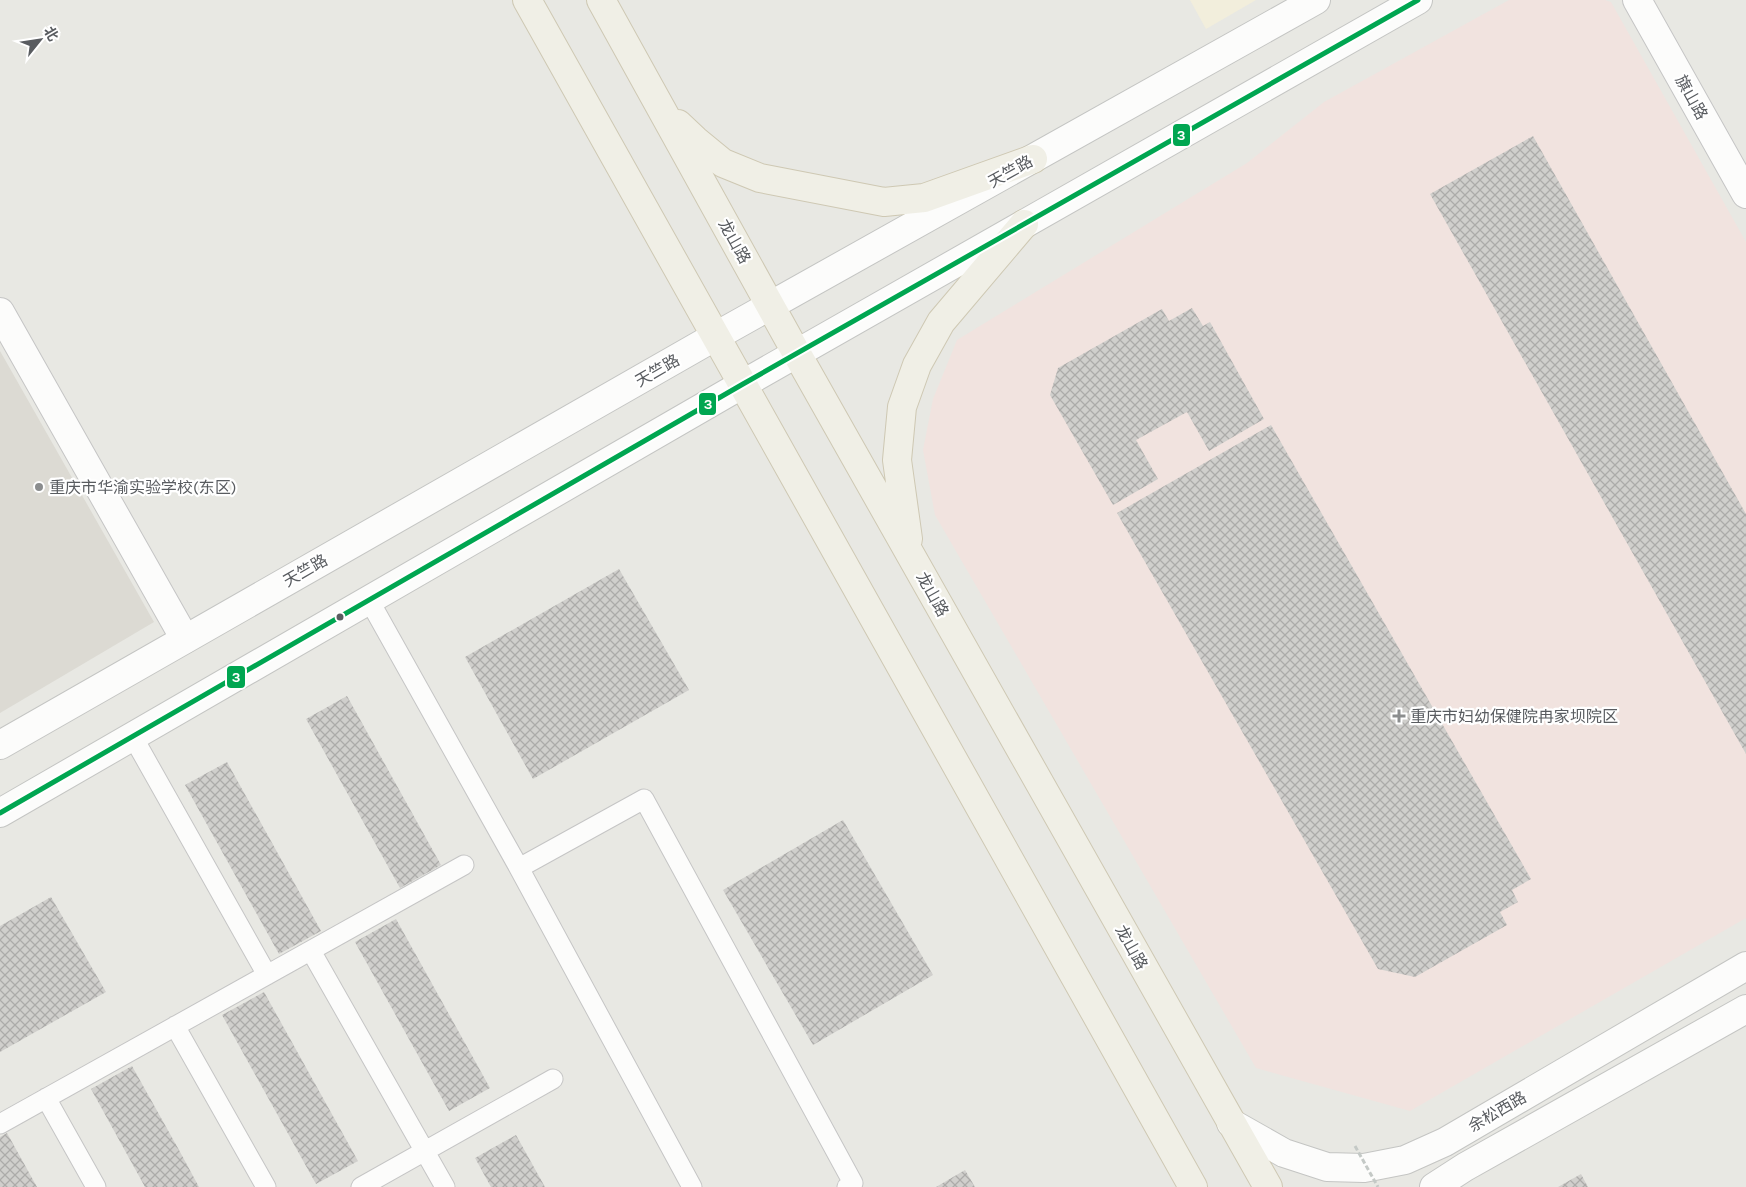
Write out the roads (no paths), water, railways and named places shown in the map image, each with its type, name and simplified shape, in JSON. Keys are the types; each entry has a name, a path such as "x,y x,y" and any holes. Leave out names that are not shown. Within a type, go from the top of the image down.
{"main road":[{"path":"527,0 1193,1187"},
{"name":"龙山路","path":"601,0 797,354 1268,1187"},
{"name":"天竺路","path":"0,744 716,336 1316,0"},
{"path":"0,813 743,384 1418,0"},
{"name":"旗山路","path":"1637,0 1746,194"},
{"path":"660,106 695,140 723,163 760,178 884,202 924,198 1032,159"},
{"path":"911,555 897,460 902,407 917,365 941,322 1024,224"},
{"path":"0,312 185,639"},
{"name":"余松西路","path":"1231,1123 1284,1153 1327,1167 1364,1168 1406,1160 1445,1142 1746,966"},
{"name":"余松西路","path":"1434,1187 1465,1167 1746,1010"}],"lane":[{"path":"369,600 692,1187"},
{"path":"132,736 267,975"},
{"path":"518,868 644,799 854,1183 847,1187"},
{"path":"0,1124 464,865"},
{"path":"311,951 445,1187"},
{"path":"175,1026 266,1187"},
{"path":"361,1187 553,1079"},
{"path":"46,1098 96,1187"}],"place":[{"name":"重庆市华渝实验学校(东区)","path":"39,487"},
{"name":"重庆市妇幼保健院冉家坝院区","path":"1399,716"}]}
